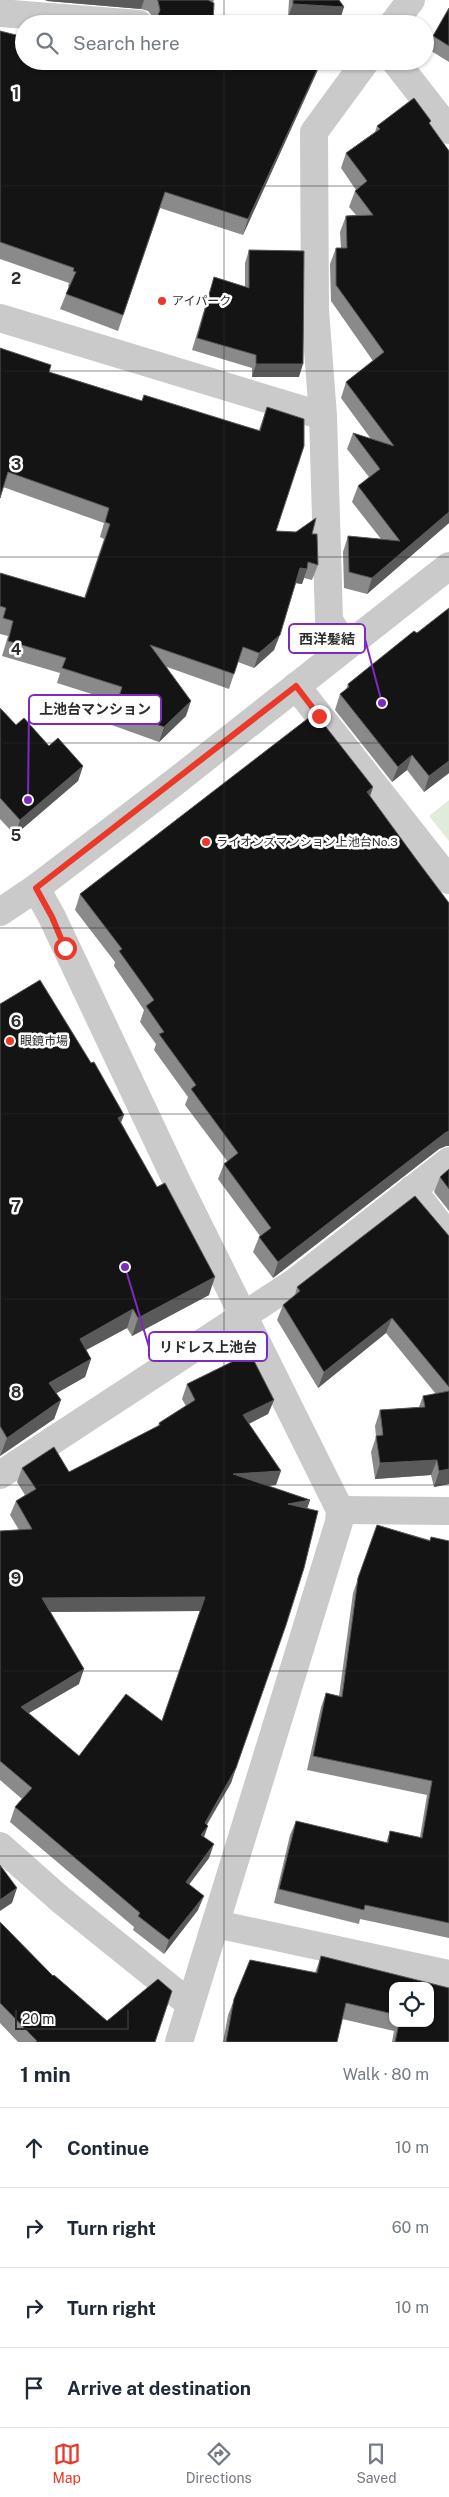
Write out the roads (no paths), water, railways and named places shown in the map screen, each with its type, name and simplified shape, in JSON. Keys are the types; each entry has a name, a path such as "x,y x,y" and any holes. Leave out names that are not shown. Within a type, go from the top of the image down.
{"street":[{"path":"400,15 411,0"},
{"path":"0,13 25,15"},
{"path":"345,648 329,620 323,416 315,310 314,132 359,70"},
{"path":"401,70 449,130"},
{"path":"0,318 323,416"},
{"path":"0,912 36,888 449,566"},
{"path":"296,686 449,880"},
{"path":"36,888 52,917 152,1128 340,1510 336,1531 178,2042"},
{"path":"0,1475 296,1282 449,1161"},
{"path":"412,1189 449,1237"},
{"path":"340,1510 449,1511"},
{"path":"0,1846 61,1900 190,2004"},
{"path":"216,1924 449,1974"}],"place":[{"name":"アイパーク","path":"162,301"},
{"name":"西洋髪結","path":"382,703"},
{"name":"上池台マンション","path":"28,800"},
{"name":"ライオンズマンション上池台No.3","path":"206,842"},
{"name":"眼鏡市場","path":"10,1041"},
{"name":"リドレス上池台","path":"125,1267"}]}
